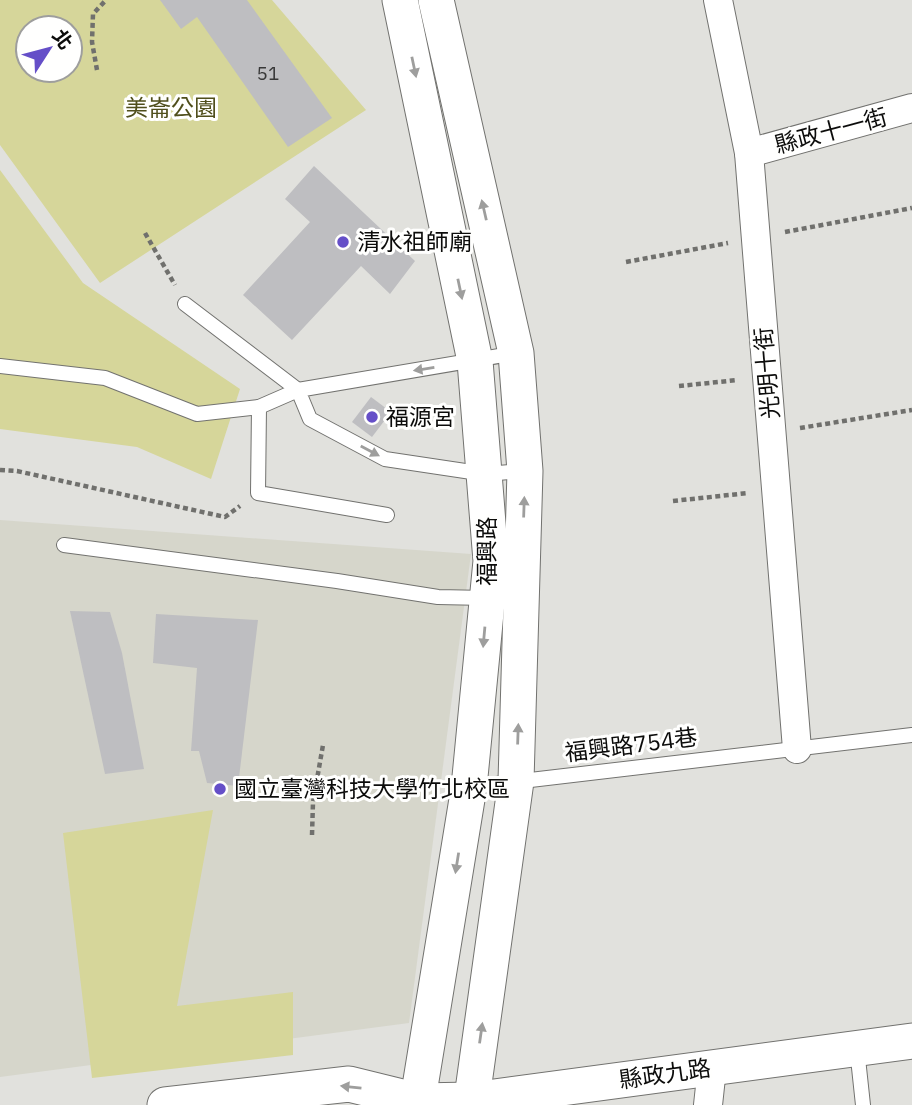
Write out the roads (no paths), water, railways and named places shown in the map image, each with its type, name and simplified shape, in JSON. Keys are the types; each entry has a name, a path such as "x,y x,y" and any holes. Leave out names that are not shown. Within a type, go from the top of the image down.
{"street":[{"name":"福興路","path":"400,0 475,361 491,561 469,787 415,1104"},
{"name":"福興路","path":"436,0 516,353 525,471 516,781 471,1103"},
{"name":"光明十街","path":"718,0 749,153 797,749"},
{"name":"縣政十一街","path":"749,153 912,108"},
{"name":"縣政九路","path":"165,1105 349,1084 415,1104 471,1103 912,1041"},
{"path":"708,1105 712,1068"}],"lane":[{"path":"185,304 298,390 310,419 384,459 485,474 525,471"},
{"path":"0,366 105,378 197,414 259,407 298,390 516,353"},
{"path":"259,407 258,494 387,515"},
{"path":"64,545 438,597 488,598"},
{"name":"福興路754巷","path":"469,787 912,736"},
{"path":"858,1049 863,1105"}],"place":[{"name":"清水祖師廟","path":"343,242"},
{"name":"福源宮","path":"372,417"},
{"name":"國立臺灣科技大學竹北校區","path":"220,789"}],"park label":[{"name":"美崙公園","path":"171,108"}]}
